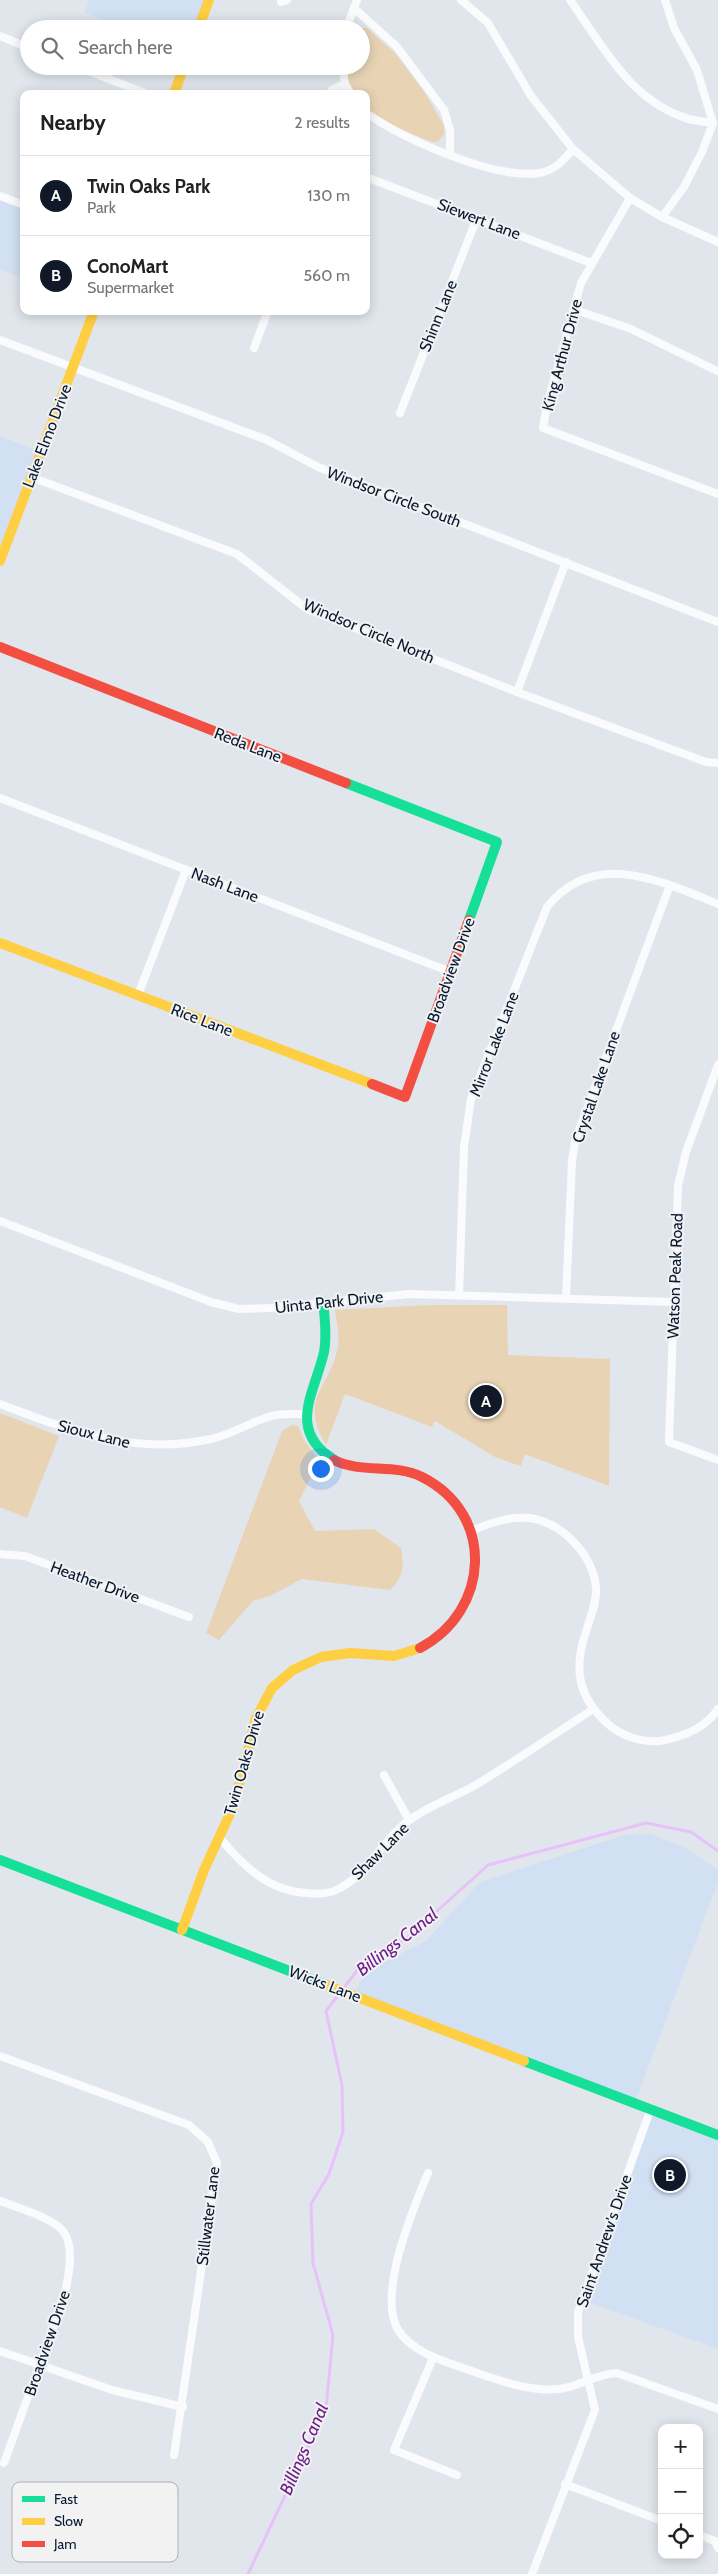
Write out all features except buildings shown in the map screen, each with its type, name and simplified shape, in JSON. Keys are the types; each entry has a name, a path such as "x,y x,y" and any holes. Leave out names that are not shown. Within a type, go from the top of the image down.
{"street":[{"path":"201,20 209,0"},
{"path":"349,20 356,0"},
{"path":"461,0 488,23 531,96 573,149 630,198 662,217 718,242"},
{"path":"570,0 635,89 657,106 684,118 713,123"},
{"path":"662,217 684,188 702,152 713,123 697,70 674,28 665,0"},
{"path":"354,8 367,20"},
{"path":"370,23 397,47 444,110 450,130 450,154"},
{"path":"0,36 20,44"},
{"path":"98,75 136,90"},
{"path":"175,90 181,75"},
{"path":"344,75 349,90"},
{"path":"332,90 345,84"},
{"path":"370,117 389,129 450,154 481,166 501,170 540,173 560,165 573,149"},
{"name":"Siewert Lane","path":"370,178 477,218 592,264"},
{"path":"0,196 20,204"},
{"name":"King Arthur Drive","path":"630,198 592,264 573,309 547,405 543,428 718,494"},
{"name":"Shinn Lane","path":"400,413 477,218"},
{"path":"573,309 632,329 717,371"},
{"name":"Lake Elmo Drive","path":"0,561 93,315"},
{"path":"254,348 266,315"},
{"name":"Windsor Circle South","path":"0,340 74,366 267,440 318,468 718,622"},
{"name":"Windsor Circle North","path":"31,477 237,554 307,609 516,692 706,762 718,764"},
{"path":"516,692 566,562"},
{"name":"Reda Lane","path":"0,647 497,842"},
{"name":"Nash Lane","path":"0,798 451,972"},
{"name":"Broadview Drive","path":"405,1097 497,842"},
{"path":"138,995 186,870"},
{"name":"Mirror Lake Lane","path":"459,1295 464,1147 472,1099 547,907 558,893 586,876 613,874 670,885"},
{"path":"670,885 718,904"},
{"name":"Crystal Lake Lane","path":"566,1298 572,1162 575,1141 670,885"},
{"name":"Rice Lane","path":"0,943 405,1097"},
{"name":"Watson Peak Road","path":"718,1065 686,1152 678,1186 669,1442 718,1460"},
{"name":"Uinta Park Drive","path":"0,1221 211,1302 239,1309 409,1294 673,1302"},
{"name":"Twin Oaks Drive","path":"182,1930 243,1779 249,1735 270,1688 303,1664 318,1658 344,1652 394,1656 418,1650 440,1635 459,1615 472,1589 477,1558 471,1531 457,1502 438,1486 417,1474 394,1468 360,1468 341,1464 317,1447 309,1431 306,1414 308,1392 324,1353 326,1333 323,1302"},
{"name":"Sioux Lane","path":"0,1404 74,1432 109,1441 138,1445 175,1444 211,1438 272,1415 306,1414"},
{"path":"471,1531 493,1522 512,1518 531,1518 556,1528 576,1543 591,1565 596,1588 594,1609 581,1646 578,1675 592,1710 610,1726 632,1738 654,1742 683,1737 712,1719 718,1709"},
{"name":"Heather Drive","path":"0,1554 25,1556 189,1617"},
{"name":"Shaw Lane","path":"220,1838 232,1854 271,1886 290,1892 316,1894 336,1890 363,1872 388,1837 409,1820 474,1786 592,1710"},
{"path":"384,1775 409,1820"},
{"name":"Wicks Lane","path":"0,1860 718,2135"},
{"name":"Stillwater Lane","path":"0,2056 190,2125 208,2142 216,2163 183,2407 174,2455"},
{"name":"Saint Andrew's Drive","path":"532,2574 595,2410 578,2337 578,2312 651,2108"},
{"path":"428,2173 409,2219 390,2294 394,2320 399,2331 433,2358 530,2388 560,2389 617,2372 718,2409"},
{"name":"Broadview Drive","path":"0,2201 48,2220 63,2230 69,2244 67,2284 40,2367 4,2463"},
{"path":"0,2351 40,2367 112,2390 183,2407"},
{"path":"433,2358 394,2450 457,2475"},
{"path":"565,2484 658,2519"},
{"path":"703,2536 715,2541 718,2548"}],"shaded area":[{"path":"89,0 209,0 201,20 103,20 85,13"},
{"path":"370,31 396,54 427,96 444,126 444,134 438,142 432,142 391,126 370,113 370,90 352,90 348,75 370,75"},
{"path":"0,196 20,204 20,277 0,269"},
{"path":"0,436 41,452 0,561"},
{"path":"431,1305 507,1305 508,1355 610,1359 609,1486 525,1454 521,1466 497,1458 435,1421 432,1427 345,1394 326,1445 318,1428 315,1403 335,1360 338,1332 335,1310"},
{"path":"0,1413 59,1436 27,1518 0,1507"},
{"path":"292,1425 298,1426 304,1440 319,1461 299,1501 315,1531 374,1529 401,1548 402,1571 395,1585 390,1590 302,1579 270,1596 253,1601 219,1640 206,1633 282,1431"},
{"path":"650,1834 688,1849 718,1870 718,1882 635,2102 353,1995 365,1972 426,1941 480,1882 624,1835"},
{"path":"651,2108 718,2135 718,2349 583,2300"}],"waterway":[{"name":"Billings Canal","path":"248,2574 326,2409 333,2335 313,2263 311,2204 329,2174 343,2132 342,2085 326,2011 359,1968 406,1939 488,1865 646,1823 691,1832 718,1851"}],"traffic: fast":[{"path":"346,783 497,842 469,920"},
{"path":"323,1302 325,1346 311,1396 307,1423 311,1436 319,1448 334,1460"},
{"path":"0,1860 326,1985"},
{"path":"524,2061 718,2135"}],"traffic: slow":[{"path":"201,20 209,0"},
{"path":"175,90 181,75"},
{"path":"0,561 92,315"},
{"path":"0,943 372,1084"},
{"path":"182,1930 204,1870 234,1805 256,1718 272,1688 293,1670 321,1657 350,1653 394,1656 420,1648"},
{"path":"326,1985 524,2061"}],"traffic: jam":[{"path":"0,647 346,783"},
{"path":"372,1084 405,1097 469,920"},
{"path":"334,1460 356,1467 400,1470 422,1477 446,1493 463,1514 472,1538 475,1562 471,1587 460,1611 443,1632 420,1648"}],"place":[{"name":"Twin Oaks Park","path":"486,1401"},
{"name":"ConoMart","path":"670,2175"}]}
